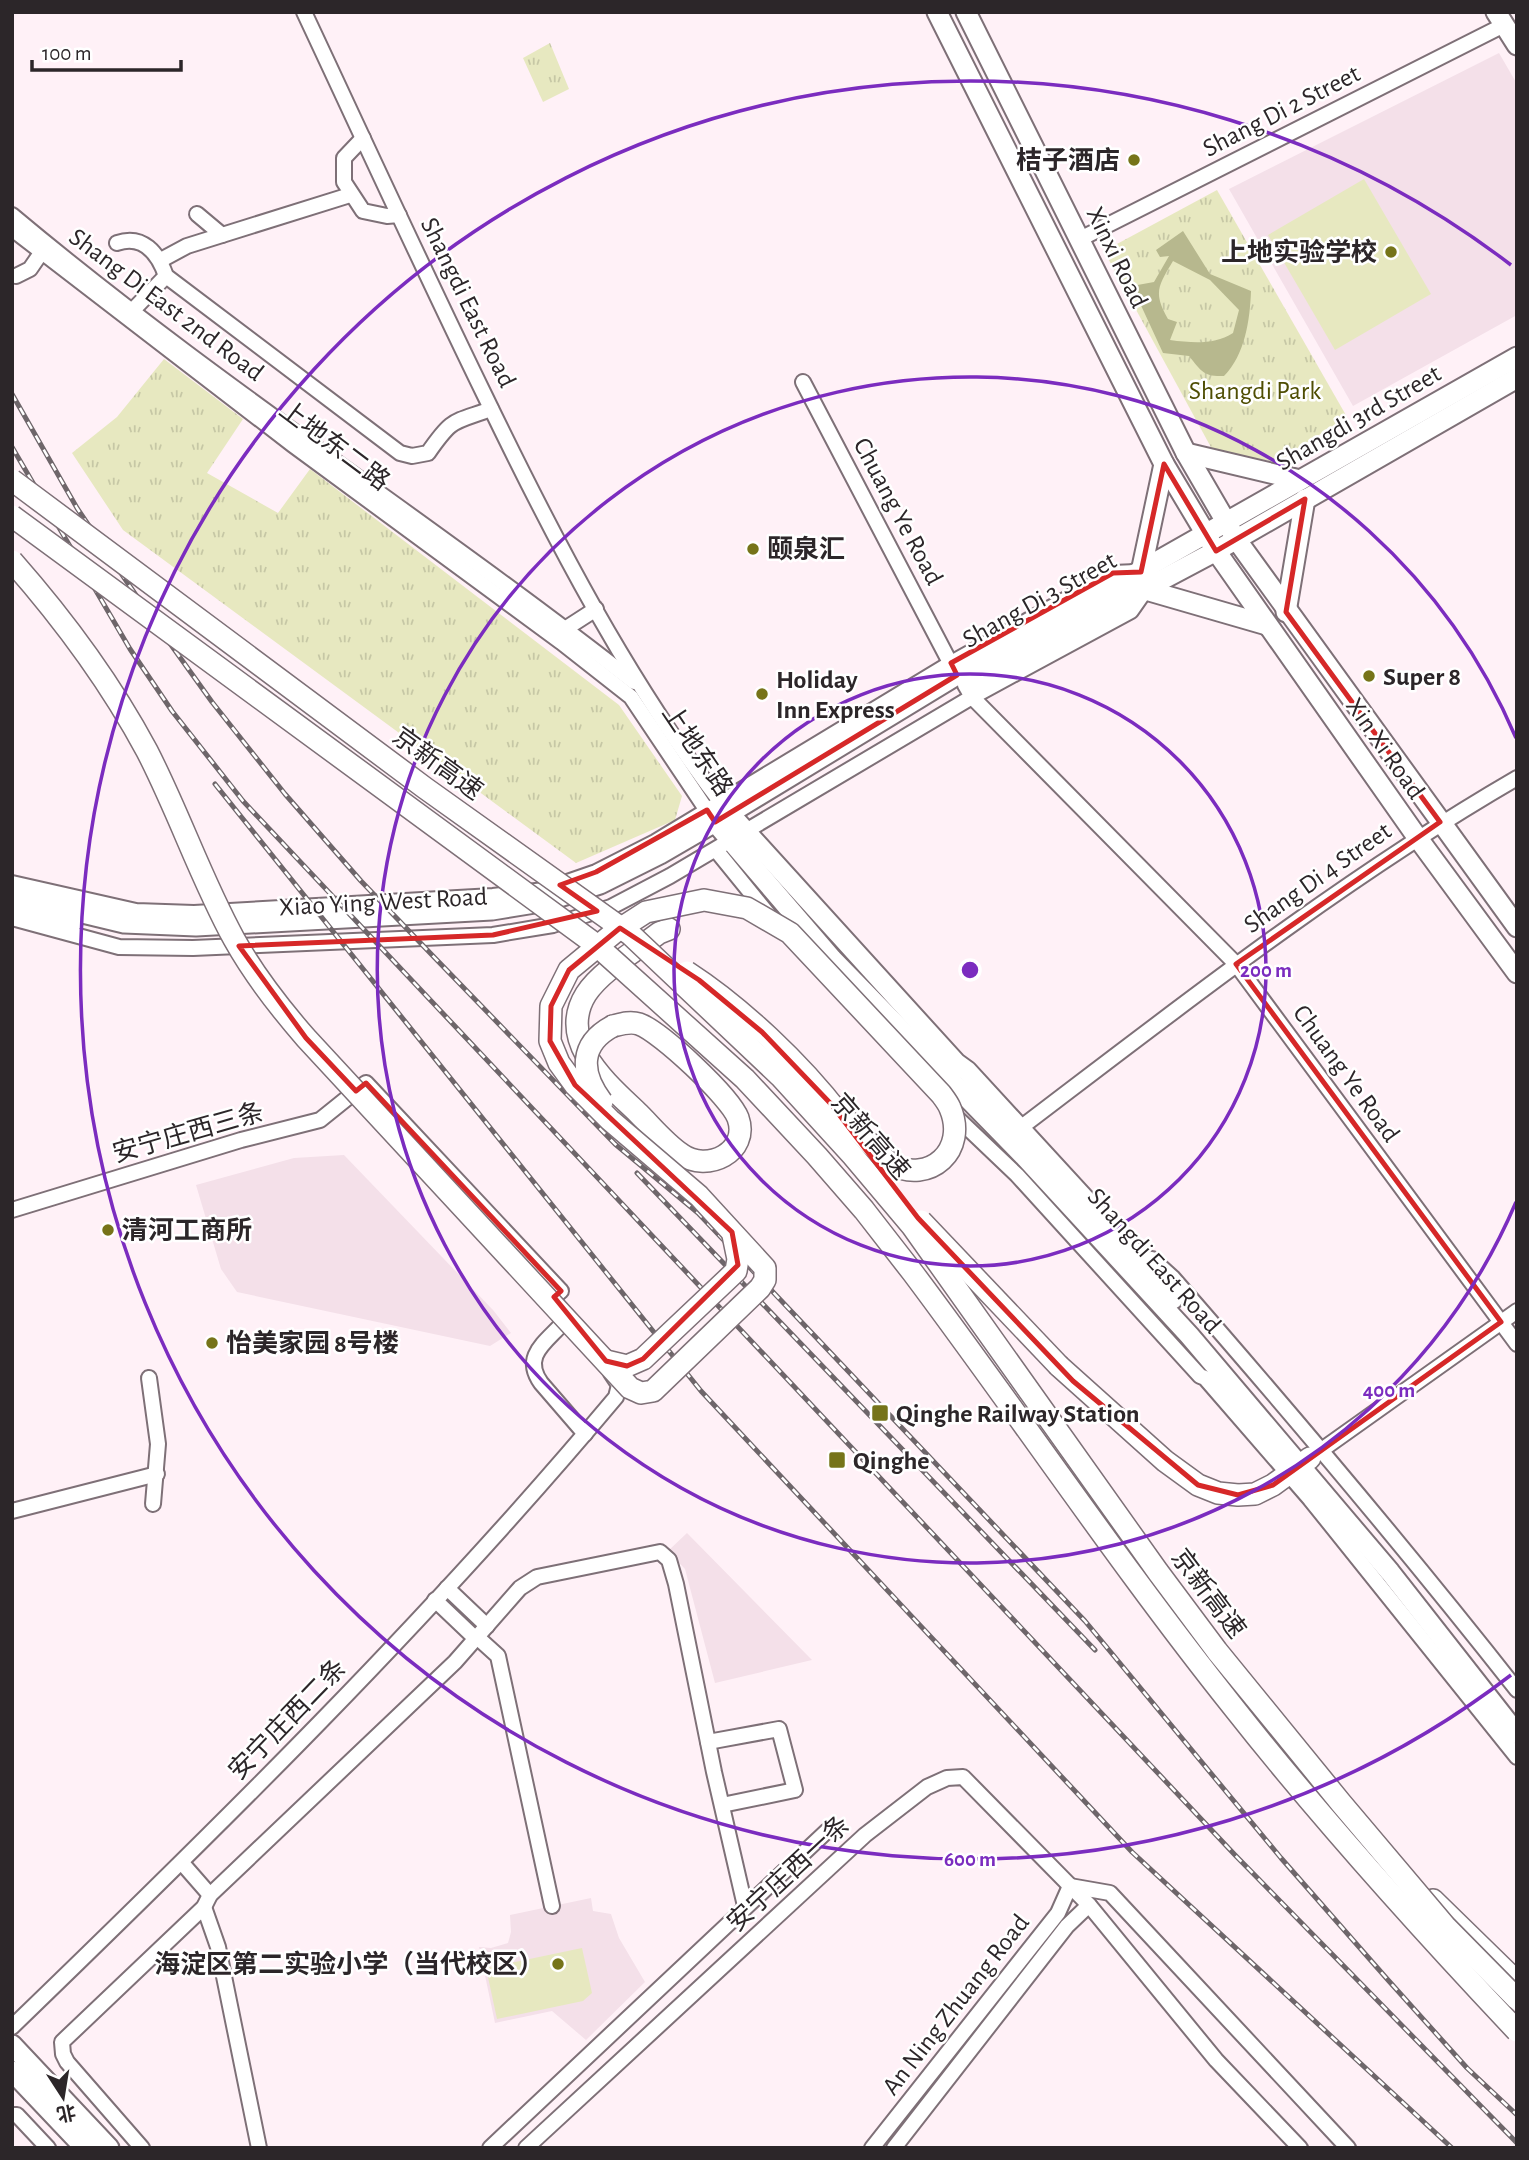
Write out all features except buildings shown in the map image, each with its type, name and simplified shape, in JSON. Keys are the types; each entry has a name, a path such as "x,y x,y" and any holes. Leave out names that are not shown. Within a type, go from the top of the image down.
{"highway":[{"name":"京新高速","path":"12,480 414,780 631,935 780,1076 912,1226 1217,1651 1445,1926 1517,1999"},
{"name":"京新高速","path":"12,516 595,944 745,1079 864,1210 913,1273 1233,1707 1324,1819 1422,1930 1517,2031"},
{"path":"12,561 66,625 121,705 161,781 234,939 262,985 306,1038 612,1368 631,1388 641,1394 653,1391 760,1288 765,1280 765,1268 699,1196 575,1085 559,1063 550,1041 551,1006 569,970 614,932 646,912 704,900 747,908 790,933 941,1094 950,1108 954,1139 950,1149 935,1166 926,1170 901,1170 890,1164 762,1032 699,980 631,935"},
{"path":"638,1142 595,1093 588,1077 586,1066 593,1040 613,1026 636,1023 659,1034 729,1102 739,1120 739,1128 734,1146 727,1154 707,1163 696,1162 678,1152 595,1070 584,1052 577,1019 587,993 601,978 659,933 669,929"},
{"path":"831,1104 918,1218 1073,1381 1165,1461 1198,1485 1218,1493 1238,1495 1255,1494 1273,1486 1305,1462"},
{"path":"612,1368 627,1366 643,1359 736,1271 738,1259 732,1232"},
{"path":"1393,1864 1517,1982"}],"main road":[{"name":"Xinxi Road","path":"937,12 1164,464 1211,543"},
{"name":"Xinxi Road","path":"966,12 1186,453 1231,531"},
{"path":"1500,18 1517,45"},
{"name":"Shangdi 3rd Street","path":"1231,531 1300,480 1517,357"},
{"name":"Shangdi 3rd Street","path":"1231,531 1306,499 1517,378"},
{"path":"1186,453 1300,480"},
{"path":"1143,581 1164,464"},
{"path":"1286,612 1306,499"},
{"path":"1143,581 1231,531"},
{"name":"Xin Xi Road","path":"1231,531 1286,612 1517,927"},
{"name":"Xin Xi Road","path":"1211,543 1417,837 1517,973"},
{"path":"1143,581 1267,625"},
{"name":"Shang Di 3 Street","path":"728,827 961,680 1143,581"},
{"name":"Xiao Ying West Road","path":"12,896 124,923 196,926 492,910 547,901 600,884 728,827"},
{"name":"Xiao Ying West Road","path":"12,910 121,934 194,937 492,923 550,912 606,894 728,827"},
{"name":"Shangdi East Road","path":"728,827 956,1063 967,1071 1140,1260 1305,1462 1517,1734"},
{"name":"Shangdi East Road","path":"728,827 832,959 1026,1158 1305,1462 1350,1504 1517,1715"},
{"path":"1189,1335 1205,1378"},
{"path":"1431,1623 1439,1659"},
{"path":"1471,1698 1497,1708"},
{"path":"12,2045 109,2148"},
{"path":"12,2071 85,2148"}],"street":[{"name":"Shangdi East Road","path":"304,12 540,508 596,609 636,692 728,827"},
{"name":"Shang Di 2 Street","path":"1080,239 1500,18"},
{"path":"363,138 344,158 344,181 363,211 387,216 399,215"},
{"path":"161,260 187,246 351,195"},
{"path":"197,214 222,235"},
{"name":"Shang Di East 2nd Road","path":"12,215 301,437 565,629 636,692"},
{"name":"上地东二路","path":"12,229 293,446 561,642 636,692"},
{"path":"117,243 127,240 146,243 161,260 166,276 400,453 412,456 428,453 446,427 459,418 491,408"},
{"path":"16,276 30,269 41,253"},
{"path":"133,310 166,276"},
{"name":"Chuang Ye Road","path":"803,382 961,680 1236,964 1517,1344"},
{"name":"Shang Di 3 Street","path":"961,680 1130,611 1143,581"},
{"path":"565,629 596,609"},
{"name":"Shang Di 4 Street","path":"1019,1129 1236,964 1417,837 1517,778"},
{"path":"728,827 754,898 813,966 977,1139 1017,1175 1200,1376 1305,1462 1517,1690"},
{"name":"Xiao Ying West Road","path":"12,918 119,947 193,948 493,935 553,925 611,907 670,876 728,827"},
{"name":"Xiao Ying West Road","path":"12,883 135,911 194,913 492,896 544,890 596,872 655,842 728,827"},
{"name":"安宁庄西三条","path":"12,1210 241,1140 320,1120 366,1083 561,1291 554,1297 563,1324"},
{"path":"1305,1462 1517,1311"},
{"path":"563,1324 534,1356 532,1365 534,1374 585,1434"},
{"name":"安宁庄西二条","path":"12,2026 182,1863 447,1588 616,1397 619,1385 614,1376 563,1324"},
{"path":"149,1378 158,1444 153,1504"},
{"path":"1305,1462 1439,1659 1517,1757"},
{"path":"12,1511 157,1474"},
{"path":"142,2148 67,2062 62,2042 456,1662 520,1588 537,1577 660,1552 669,1560 746,1906"},
{"path":"447,1588 498,1657 552,1906"},
{"path":"435,1600 480,1634"},
{"path":"708,1742 779,1729 795,1790 722,1805"},
{"name":"安宁庄西一条","path":"526,2148 865,1835 927,1787 947,1778 963,1777 1089,1905 1216,2060 1300,2148"},
{"path":"490,2148 827,1831"},
{"path":"182,1863 207,1901 259,2148"},
{"path":"1070,1886 1110,1893 1348,2148"},
{"name":"An Ning Zhuang Road","path":"872,2148 1058,1913 1070,1886"},
{"name":"An Ning Zhuang Road","path":"894,2148 1067,1926 1089,1905"},
{"path":"12,2115 17,2115 48,2148"}],"highlighted area":[{"path":"1164,464 1216,551 1305,499 1286,612 1440,822 1236,964 1501,1322 1273,1485 1238,1495 1198,1485 1073,1381 918,1218 831,1104 762,1032 699,980 620,928 569,970 551,1006 550,1041 575,1085 732,1232 738,1265 643,1359 627,1366 606,1361 554,1297 561,1291 366,1083 356,1091 306,1038 239,946 493,935 597,911 560,885 596,872 707,810 715,822 957,675 951,663 1113,573 1141,572"}],"shaded area":[{"name":"上地实验学校","path":"1499,53 1517,84 1517,315 1353,406 1229,189"},
{"path":"1183,231 1210,274 1251,291 1248,325 1242,348 1224,376 1204,372 1189,356 1163,353 1132,286 1154,282 1169,256 1160,257 1156,250","holes":["1173,261 1210,280 1239,310 1233,333 1211,341 1170,340 1177,322 1168,319 1160,302 1159,290"]},
{"path":"344,1155 493,1310 511,1333 490,1346 237,1292 221,1269 196,1185 294,1158"},
{"path":"687,1533 812,1660 715,1683 685,1569 668,1551"},
{"name":"海淀区第二实验小学（当代校区）","path":"591,1898 593,1911 611,1914 619,1938 645,1982 586,2040 552,2011 495,2023 479,1947 491,1948 508,1943 511,1932 510,1915"}],"green space":[{"path":"550,43 569,89 543,102 523,58"},
{"path":"1364,179 1431,294 1335,350 1268,235"},
{"name":"Shangdi Park","path":"1217,190 1347,417 1277,462 1213,451 1104,251"},
{"path":"164,359 243,419 207,473 278,513 310,469 619,705 682,796 675,820 576,863 123,530 72,453 117,417"},
{"path":"582,1948 592,1993 583,2001 497,2019 486,1968"}],"railway":[{"path":"12,394 77,508 146,610 212,702 285,794 361,881 615,1144 698,1213 1085,1621 1281,1858 1467,2068 1517,2115"},
{"path":"12,447 130,649 172,711 243,801 1235,1855 1517,2143"},
{"path":"215,784 701,1391 1132,1852 1452,2148"},
{"path":"637,1173 1095,1650"}],"place":[{"name":"桔子酒店","path":"1134,160"},
{"name":"上地实验学校","path":"1391,252"},
{"name":"颐泉汇","path":"753,549"},
{"name":"Super 8","path":"1369,676"},
{"name":"Holiday Inn Express","path":"762,694"},
{"name":"清河工商所","path":"108,1230"},
{"name":"怡美家园 8号楼","path":"212,1343"},
{"name":"Qinghe Railway Station","path":"880,1413"},
{"name":"Qinghe","path":"837,1460"},
{"name":"海淀区第二实验小学（当代校区）","path":"558,1964"}]}
